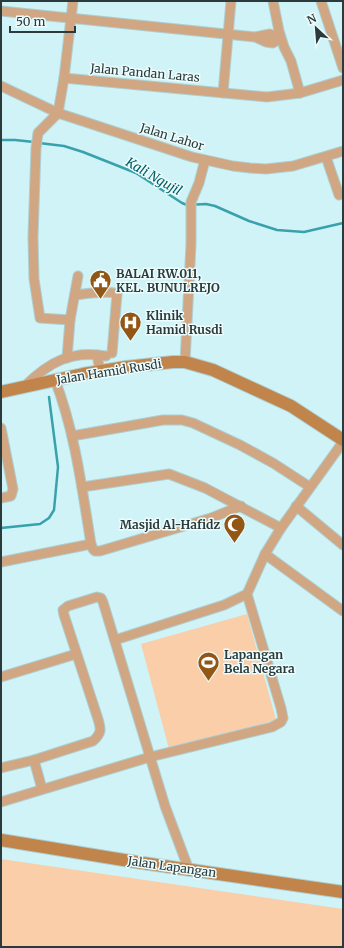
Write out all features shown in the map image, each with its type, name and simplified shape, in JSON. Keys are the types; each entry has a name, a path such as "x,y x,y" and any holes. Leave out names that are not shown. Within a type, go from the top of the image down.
{"street":[{"path":"70,320 40,318 34,279 34,237 36,148 38,133 58,113 64,78 73,1"},
{"path":"223,93 231,1"},
{"path":"273,1 279,39 291,61 300,93"},
{"path":"320,1 343,68"},
{"path":"1,10 228,33 255,37 270,43 279,39"},
{"name":"Jalan Pandan Laras","path":"64,78 267,97 300,93 343,80"},
{"name":"Jalan Lahor","path":"1,86 58,113 154,146 205,160 250,168 266,168 293,166 343,151"},
{"path":"326,157 339,195"},
{"path":"185,362 191,257 191,206 205,160"},
{"path":"67,358 70,320 78,276"},
{"path":"75,295 108,292 117,294 105,355 100,371"},
{"path":"25,386 38,373 57,361 86,354 105,355"},
{"name":"Jalan Hamid Rusdi","path":"1,392 100,371 172,362 185,362 213,370 291,406 343,441"},
{"path":"55,380 65,406 82,487 91,544 95,551 100,552 211,518 241,506"},
{"path":"72,436 163,420 182,420 192,423 240,445 273,463 310,487"},
{"path":"1,428 13,489 11,496 1,498"},
{"path":"115,640 224,605 247,594 265,554 281,528 343,441"},
{"path":"82,487 168,474 205,488 281,528"},
{"path":"296,506 343,545"},
{"path":"1,562 91,544"},
{"path":"265,554 343,611"},
{"path":"1,802 150,757 272,727 281,722 283,718 281,708 247,594"},
{"path":"1,768 34,760 93,741 99,735 100,728 63,610 68,606 87,599 97,597 100,598 115,640 165,806 189,870"},
{"path":"1,677 76,654"},
{"path":"34,760 42,789"},
{"name":"Jalan Lapangan","path":"1,840 189,870 343,892"}],"shaded area":[{"name":"Lapangan Bela Negara","path":"247,614 276,720 169,749 141,644"},
{"path":"1,859 343,909 343,947 1,947"}],"waterway":[{"name":"Kali Ngujil","path":"1,140 34,142"},
{"name":"Kali Ngujil","path":"39,143 64,146 136,173 187,205 206,204 215,206 249,221 277,230 304,232 343,223"},
{"path":"1,528 40,524 49,518 54,510 58,467 49,397"}],"place":[{"name":"BALAI RW.011, KEL. BUNULREJO","path":"101,300"},
{"name":"Klinik Hamid Rusdi","path":"131,342"},
{"name":"Masjid Al-Hafidz","path":"235,544"},
{"name":"Lapangan Bela Negara","path":"208,682"}]}
